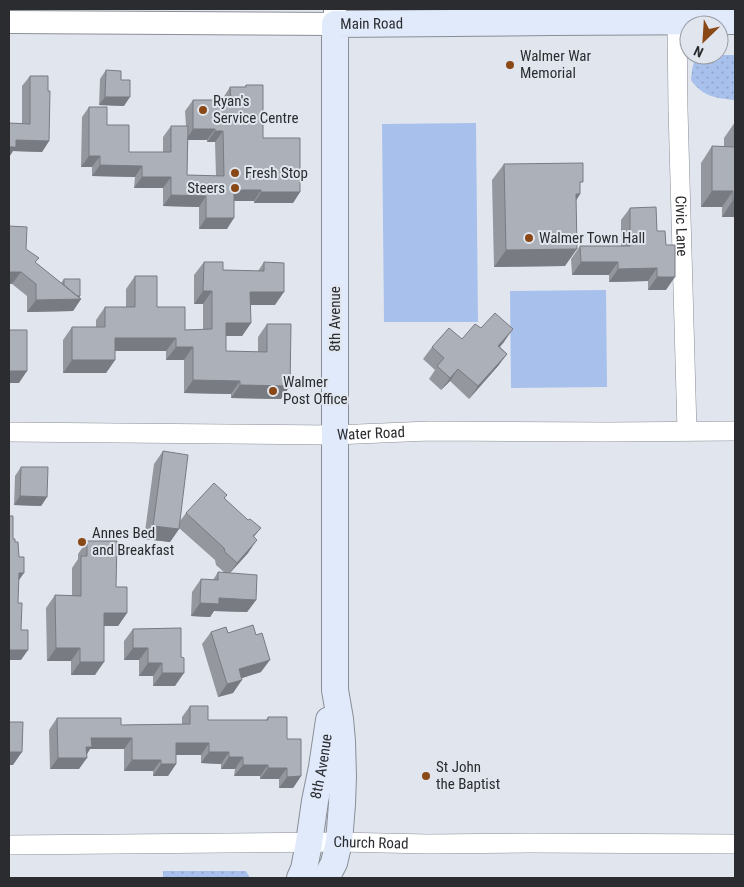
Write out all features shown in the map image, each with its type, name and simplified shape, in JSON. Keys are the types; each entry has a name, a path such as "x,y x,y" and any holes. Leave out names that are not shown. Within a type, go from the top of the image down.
{"main road":[{"name":"Main Road","path":"335,16 735,22"},
{"name":"8th Avenue","path":"326,878 334,863 338,842 343,777 340,719 335,690 335,16"},
{"name":"8th Avenue","path":"300,878 304,869 309,843 335,690"}],"street":[{"name":"Main Road","path":"9,22 335,16"},
{"name":"Civic Lane","path":"677,21 687,431"},
{"name":"Water Road","path":"9,432 334,435 430,431 735,431"},
{"name":"Church Road","path":"9,845 338,842 428,844 735,844"}],"shaded area":[{"path":"729,55 735,55 735,100 710,96 700,90 691,80 693,65 729,65"},
{"path":"476,123 478,322 384,322 382,124"},
{"path":"606,290 607,387 511,388 510,291"},
{"path":"163,871 246,871 250,878 163,878"}],"building":[{"path":"106,70 121,71 121,80 130,80 130,97 105,97"},
{"path":"30,76 48,76 48,91 50,91 49,141 16,140 16,147 9,147 9,123 30,124"},
{"path":"246,85 263,85 263,138 300,138 300,192 234,190 234,218 206,218 206,196 171,195 171,177 142,177 142,166 100,165 100,156 89,156 89,107 107,107 107,125 129,125 129,152 171,152 171,126 188,126 187,175 224,176 223,131 193,129 193,100 231,100 230,87 246,87"},
{"path":"712,146 735,147 735,200 733,200 733,191 712,191"},
{"name":"Walmer Town Hall","path":"583,163 583,182 580,182 580,194 576,194 577,249 506,250 504,164"},
{"path":"656,207 657,231 665,231 666,245 675,245 675,277 657,277 657,268 618,269 618,262 581,262 580,246 630,246 630,208"},
{"path":"9,226 27,227 26,249 39,258 35,262 81,299 36,300 36,284 21,272 9,272"},
{"path":"204,262 223,262 223,270 264,271 264,262 284,263 284,292 250,292 251,323 226,323 226,351 267,352 267,324 291,324 290,386 240,385 240,381 193,380 193,347 176,347 176,338 115,338 115,360 72,360 72,327 105,327 105,307 135,307 135,276 157,276 157,307 185,307 185,330 212,329 212,291 203,291"},
{"path":"64,279 80,279 80,296 77,296 64,285"},
{"path":"495,313 513,329 498,346 507,354 478,386 458,369 450,378 437,366 444,358 432,347 449,328 462,339 475,324 481,328"},
{"path":"9,330 27,330 27,371 9,371"},
{"path":"163,451 188,455 179,529 153,526"},
{"path":"21,467 48,467 47,497 20,496"},
{"path":"214,483 227,495 224,498 248,520 250,519 261,528 253,536 257,540 237,563 225,552 224,548 186,513"},
{"path":"9,516 13,516 13,539 15,539 15,542 18,542 19,557 24,557 24,573 19,573 18,603 22,603 21,630 28,630 28,650 9,650"},
{"path":"87,541 117,541 116,587 127,587 127,613 104,613 104,662 80,662 80,648 56,648 55,595 81,596 81,556 87,556"},
{"path":"218,572 257,575 256,600 219,598 219,604 200,603 201,579 218,580"},
{"path":"253,625 256,635 262,633 270,660 239,669 242,680 227,684 211,632 226,627 228,633"},
{"path":"181,628 181,657 184,658 184,673 162,673 162,663 148,663 148,648 133,648 133,629"},
{"path":"190,706 208,706 208,720 268,720 268,717 287,717 287,739 301,739 301,776 287,777 287,768 268,768 268,765 243,765 243,757 229,757 229,752 209,752 209,743 176,743 176,764 161,764 161,760 132,760 132,738 91,738 92,747 86,747 87,758 58,758 57,718 121,718 121,725 190,724"},
{"path":"9,722 23,722 22,752 9,752"}],"place":[{"name":"Walmer War Memorial","path":"510,65"},
{"name":"Ryan's Service Centre","path":"203,110"},
{"name":"Fresh Stop","path":"235,173"},
{"name":"Steers","path":"235,188"},
{"name":"Walmer Town Hall","path":"529,238"},
{"name":"Walmer Post Office","path":"273,391"},
{"name":"Annes Bed and Breakfast","path":"82,542"},
{"name":"St John the Baptist","path":"426,776"}]}
